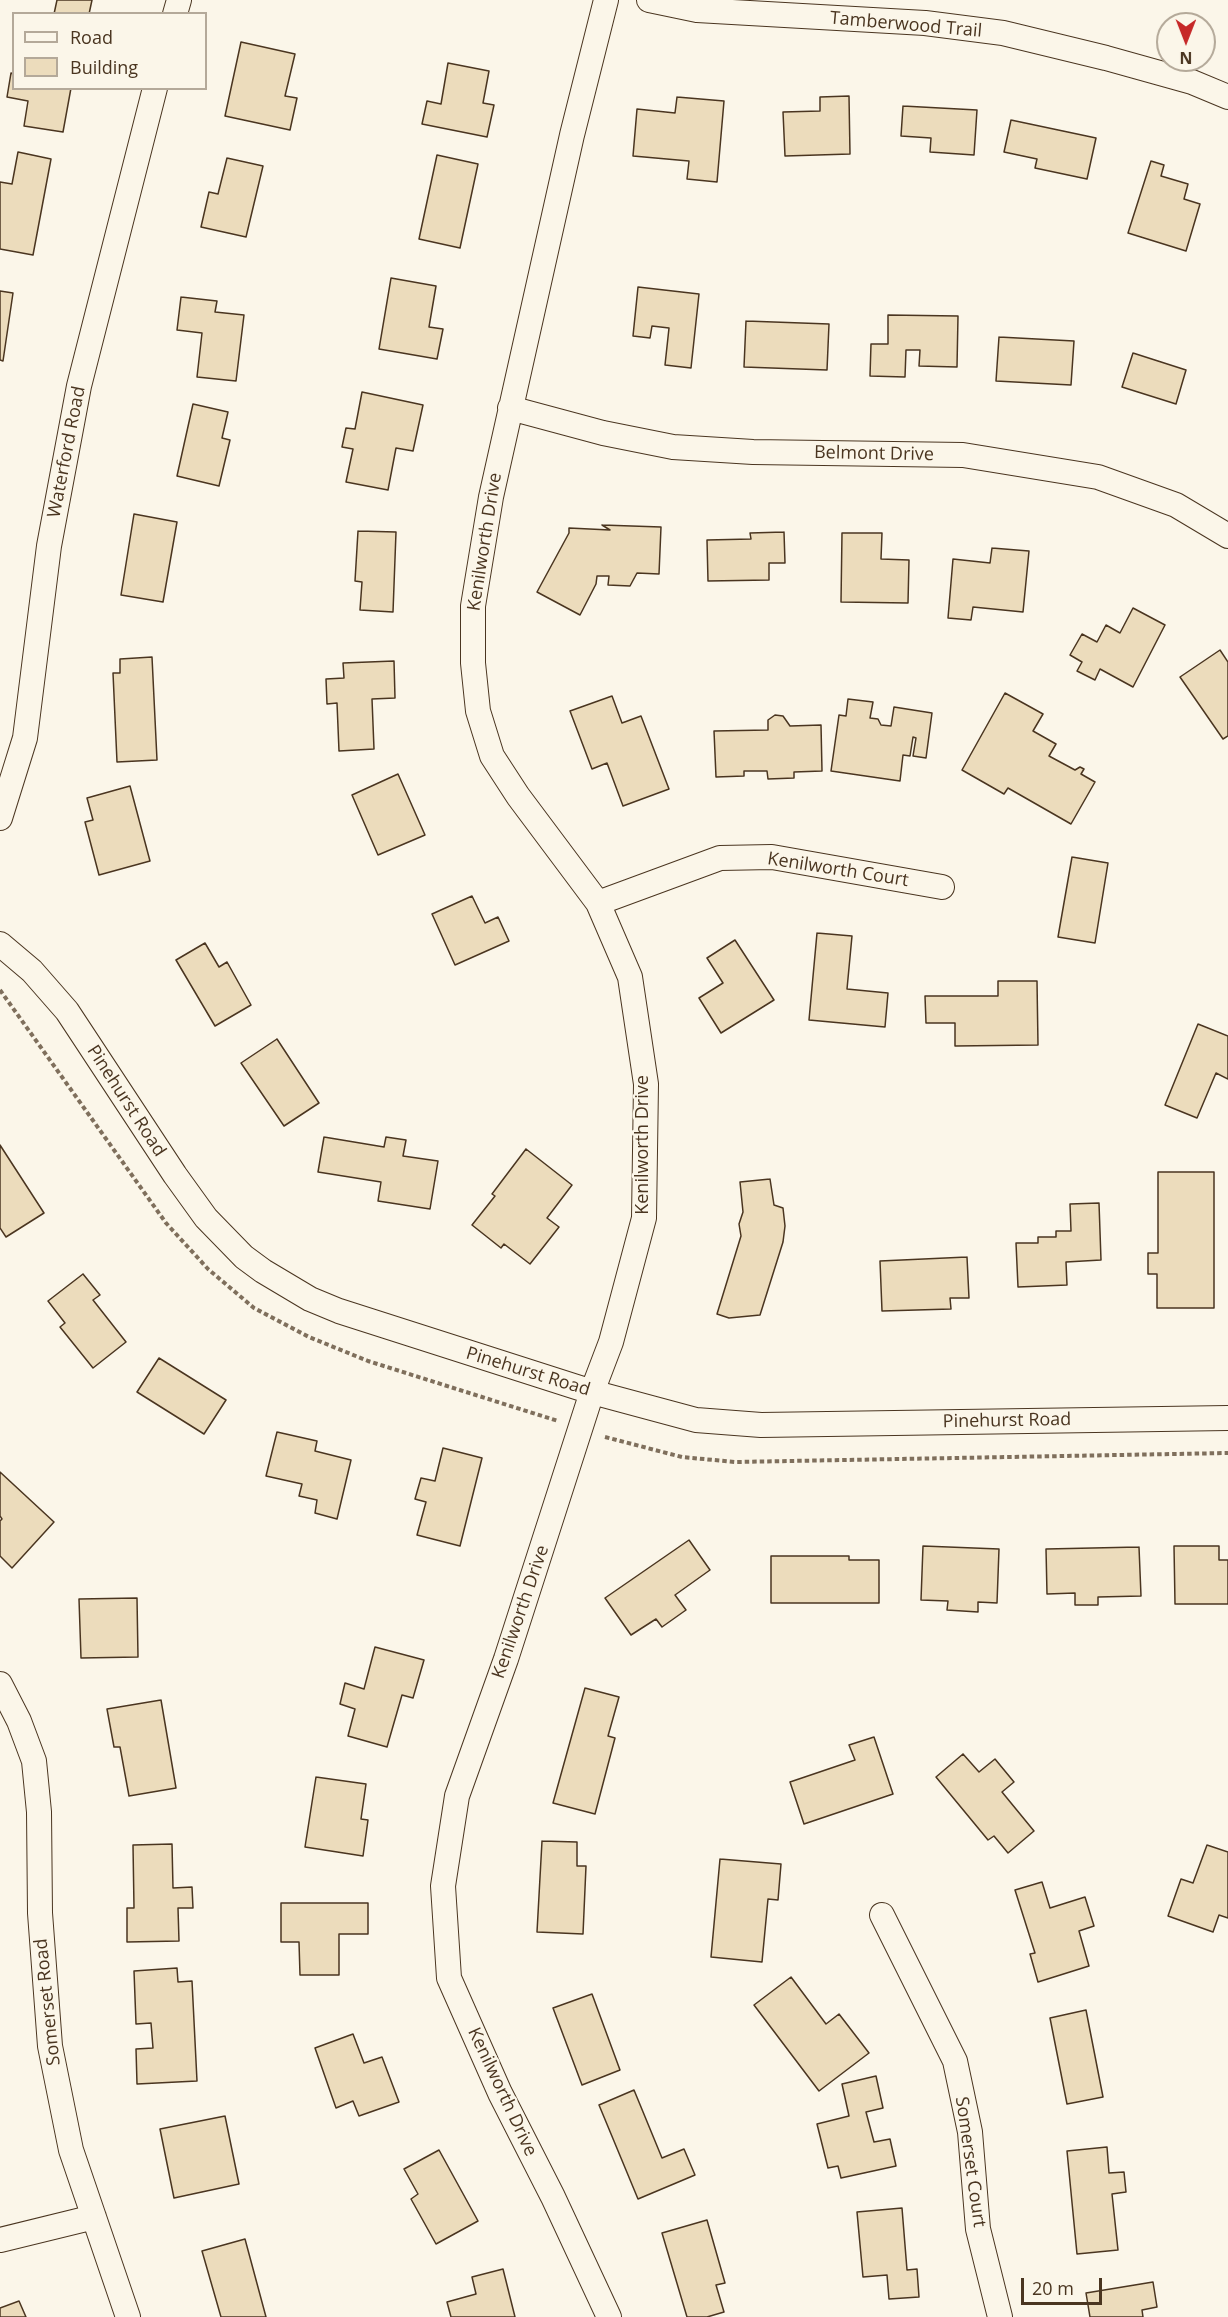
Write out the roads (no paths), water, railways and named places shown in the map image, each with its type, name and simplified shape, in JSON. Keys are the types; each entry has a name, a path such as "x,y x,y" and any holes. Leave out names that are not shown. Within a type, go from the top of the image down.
{"street":[{"name":"Kenilworth Drive","path":"606,0 572,135 491,497 473,606 473,663 478,711 492,756 598,903 630,977 646,1084 644,1218 610,1342 592,1392 582,1429 506,1659 457,1796 443,1886 449,1978 500,2093 553,2197 609,2317"},
{"name":"Tamberwood Trail","path":"649,0 697,10 925,23 1003,33 1192,82 1228,97"},
{"name":"Waterford Road","path":"0,818 25,738 49,546 79,386 154,90"},
{"name":"Belmont Drive","path":"510,408 603,433 673,447 753,452 963,455 1098,477 1176,505 1228,536"},
{"name":"Kenilworth Court","path":"598,903 720,858 772,857 942,887"},
{"name":"Pinehurst Road","path":"0,944 32,971 67,1011 206,1218 244,1257 262,1271 310,1299 339,1311 677,1417 738,1424 1228,1418"},
{"name":"Somerset Road","path":"0,1684 19,1721 34,1761 39,1812 40,1913 50,2046 71,2150 128,2317"},
{"name":"Somerset Court","path":"882,1915 955,2061 970,2132 978,2229 1000,2317"},
{"path":"0,2240 94,2217"}]}
